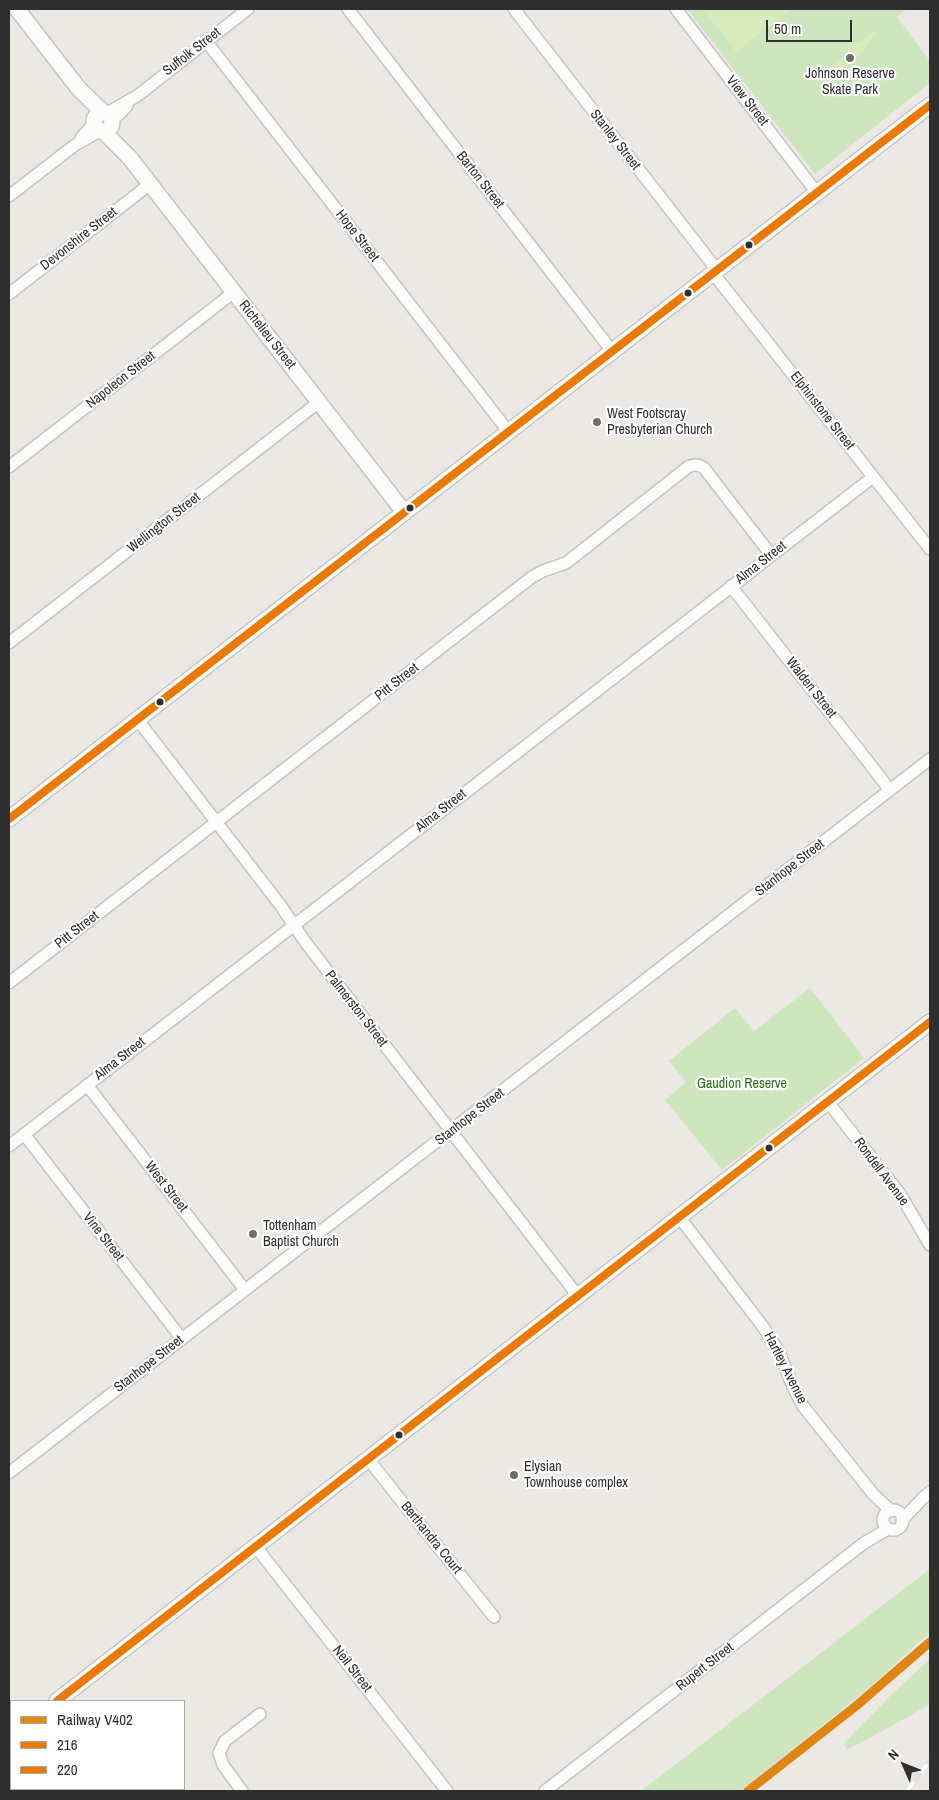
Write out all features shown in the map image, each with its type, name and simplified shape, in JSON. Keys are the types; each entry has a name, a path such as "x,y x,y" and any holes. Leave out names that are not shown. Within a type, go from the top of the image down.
{"street":[{"name":"Richelieu Street","path":"17,9 404,512"},
{"name":"Suffolk Street","path":"9,196 248,9"},
{"name":"Barton Street","path":"348,9 612,351"},
{"name":"Stanley Street","path":"514,9 715,272"},
{"name":"View Street","path":"676,9 817,193"},
{"name":"Hope Street","path":"206,41 508,431"},
{"path":"9,819 930,105"},
{"name":"Devonshire Street","path":"9,294 150,184"},
{"name":"Elphinstone Street","path":"715,272 930,549"},
{"name":"Napoleon Street","path":"9,467 234,292"},
{"name":"Wellington Street","path":"9,643 319,402"},
{"name":"Pitt Street","path":"9,983 532,577 566,563 693,465 700,465 704,468 771,555"},
{"name":"Alma Street","path":"9,1146 873,476"},
{"name":"Walden Street","path":"731,586 890,790"},
{"name":"Palmerston Street","path":"137,719 578,1296"},
{"name":"Stanhope Street","path":"9,1473 930,759"},
{"path":"59,1700 930,1022"},
{"name":"West Street","path":"86,1085 245,1290"},
{"name":"Rondell Avenue","path":"828,1102 900,1194 930,1245"},
{"name":"Vine Street","path":"24,1134 182,1339"},
{"name":"Hartley Avenue","path":"680,1218 764,1328 780,1354 793,1387 804,1406 891,1518"},
{"name":"Berthandra Court","path":"368,1459 494,1616"},
{"name":"Rupert Street","path":"545,1791 864,1543 891,1518 927,1495"},
{"name":"Neil Street","path":"256,1547 447,1791"},
{"path":"242,1791 223,1765 219,1753 225,1741 260,1714"}],"green space":[{"path":"687,9 907,9 897,17 930,61 930,83 815,174"},
{"path":"703,9 792,9 736,52"},
{"name":"Johnson Reserve Skate Park","path":"875,30 878,33 865,46 867,48 838,77 827,80 830,76 831,64 837,63 848,52 848,44 861,41"},
{"name":"Gaudion Reserve","path":"810,988 864,1058 722,1170 665,1100 686,1082 669,1061 735,1008 754,1031"},
{"path":"930,1569 930,1632 871,1686 740,1791 641,1791"},
{"path":"930,1659 930,1704 847,1750 844,1743 892,1694"}],"railway":[{"path":"907,1791 930,1760"}],"rail line":[{"name":"V402","path":"748,1791 856,1706 930,1642"}],"transit line":[{"name":"216","path":"9,819 930,105"},
{"name":"220","path":"58,1700 930,1022"}],"place":[{"name":"Johnson Reserve Skate Park","path":"850,58"},
{"name":"West Footscray Presbyterian Church","path":"597,422"},
{"name":"Tottenham Baptist Church","path":"253,1234"},
{"name":"Elysian Townhouse complex","path":"514,1475"}]}
